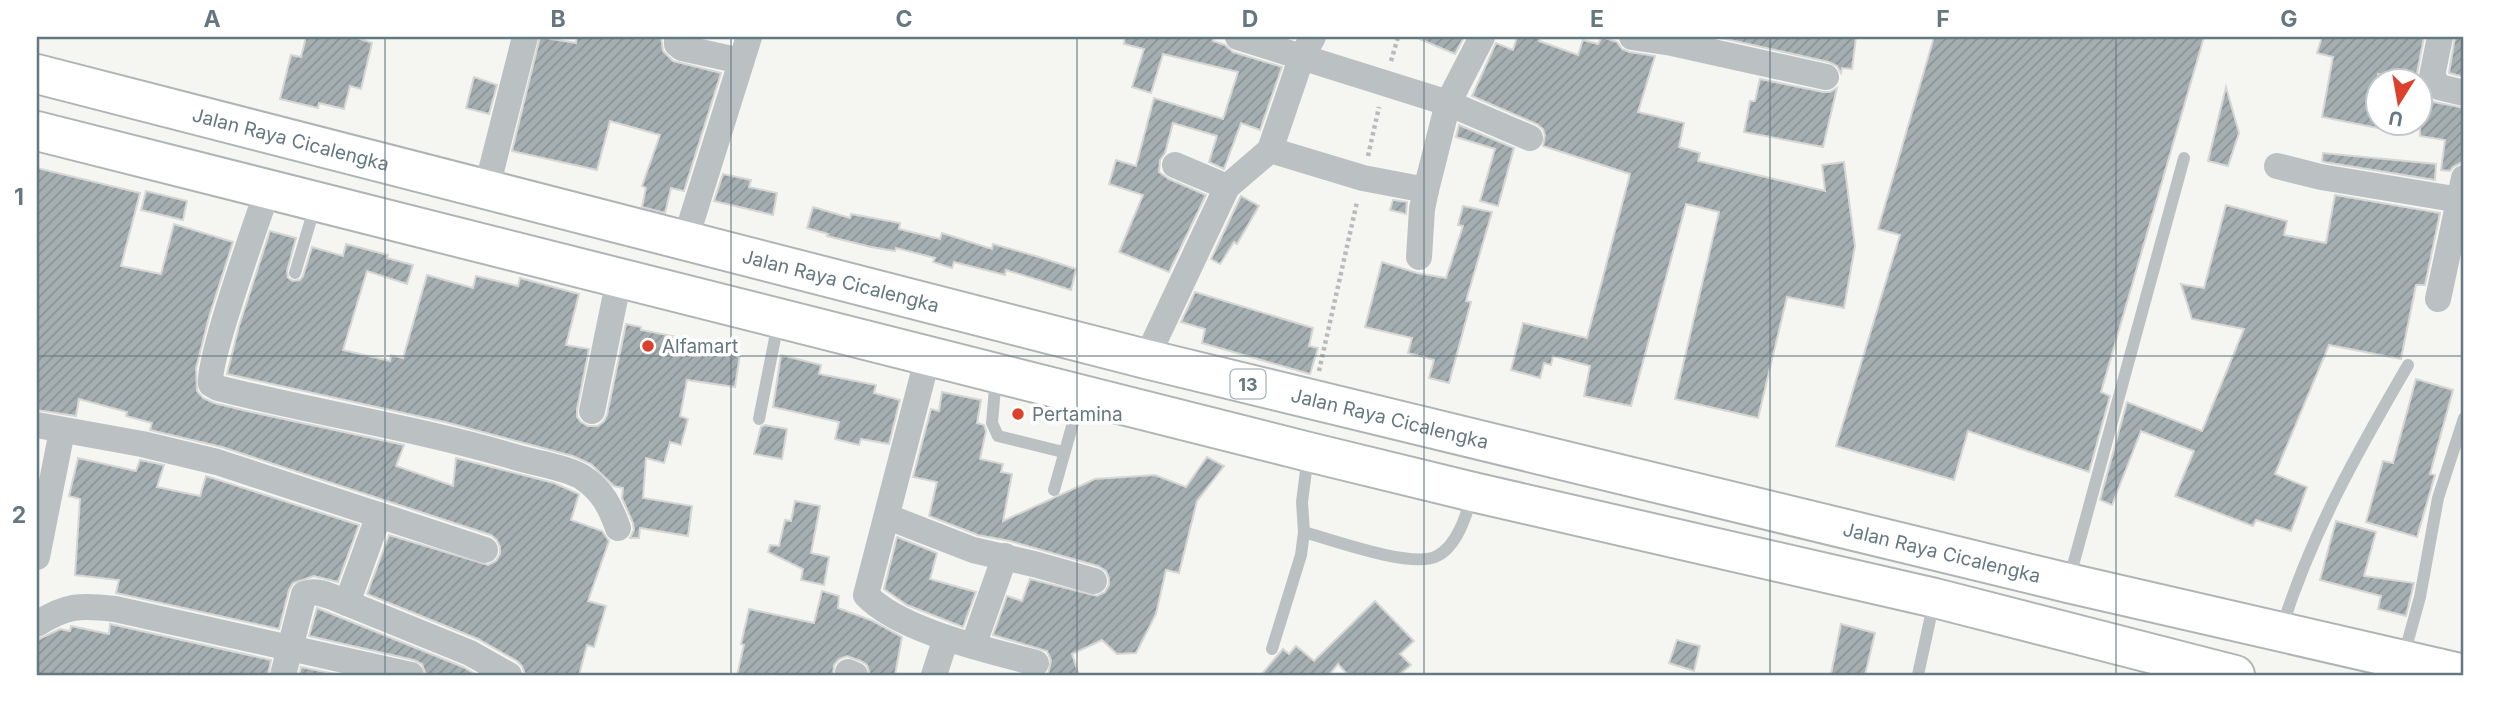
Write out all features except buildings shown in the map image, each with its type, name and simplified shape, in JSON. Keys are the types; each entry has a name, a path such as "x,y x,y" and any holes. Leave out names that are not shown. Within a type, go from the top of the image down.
{"highway":[{"name":"Jalan Raya Cicalengka","path":"37,74 1146,359 2068,583 2464,674"},
{"path":"37,131 1309,452 1935,598 2235,675"}],"street":[{"path":"486,191 526,37"},
{"path":"677,37 677,44 682,48 745,49 685,241"},
{"path":"1242,37 1307,46 1384,81 1448,103 1530,138"},
{"path":"1419,257 1422,209 1448,103 1482,37"},
{"path":"1632,37 1673,40 1826,77"},
{"path":"2440,37 2432,76 2439,87 2464,93"},
{"path":"1146,359 1227,187 1270,150 1307,46"},
{"path":"1270,150 1363,178 1426,190"},
{"path":"1175,165 1227,187"},
{"path":"2277,166 2321,177 2462,189 2438,299"},
{"path":"268,189 214,360 211,384 268,400 490,450 579,476 599,490 610,505 618,528"},
{"path":"592,411 619,279"},
{"path":"928,356 866,595 883,609 946,638 1036,663"},
{"path":"37,557 49,428 142,444 217,462 485,550"},
{"path":"347,603 379,515"},
{"path":"888,517 973,550 1005,556 1094,581"},
{"path":"973,646 1005,556"},
{"path":"283,675 304,594 310,591 347,603 470,653 509,675"},
{"path":"37,624 59,610 91,606 115,609 411,675"},
{"path":"934,675 946,638"}],"lane":[{"path":"2068,583 2184,158"},
{"path":"295,273 317,202"},
{"path":"759,419 778,319"},
{"path":"2280,630 2299,573 2323,520 2350,465 2408,365"},
{"path":"996,373 992,423 998,436 1063,452"},
{"path":"1054,490 1081,394"},
{"path":"2403,659 2420,597 2438,498 2464,418"},
{"path":"1272,649 1301,555 1304,532 1302,502 1309,452"},
{"path":"1304,532 1392,556 1419,561 1435,558 1446,551 1464,521 1473,492"},
{"path":"1918,675 1935,598"}],"path":[{"path":"1312,400 1384,81 1398,37"}],"place":[{"name":"Alfamart","path":"648,346"},
{"name":"Pertamina","path":"1018,414"}]}
